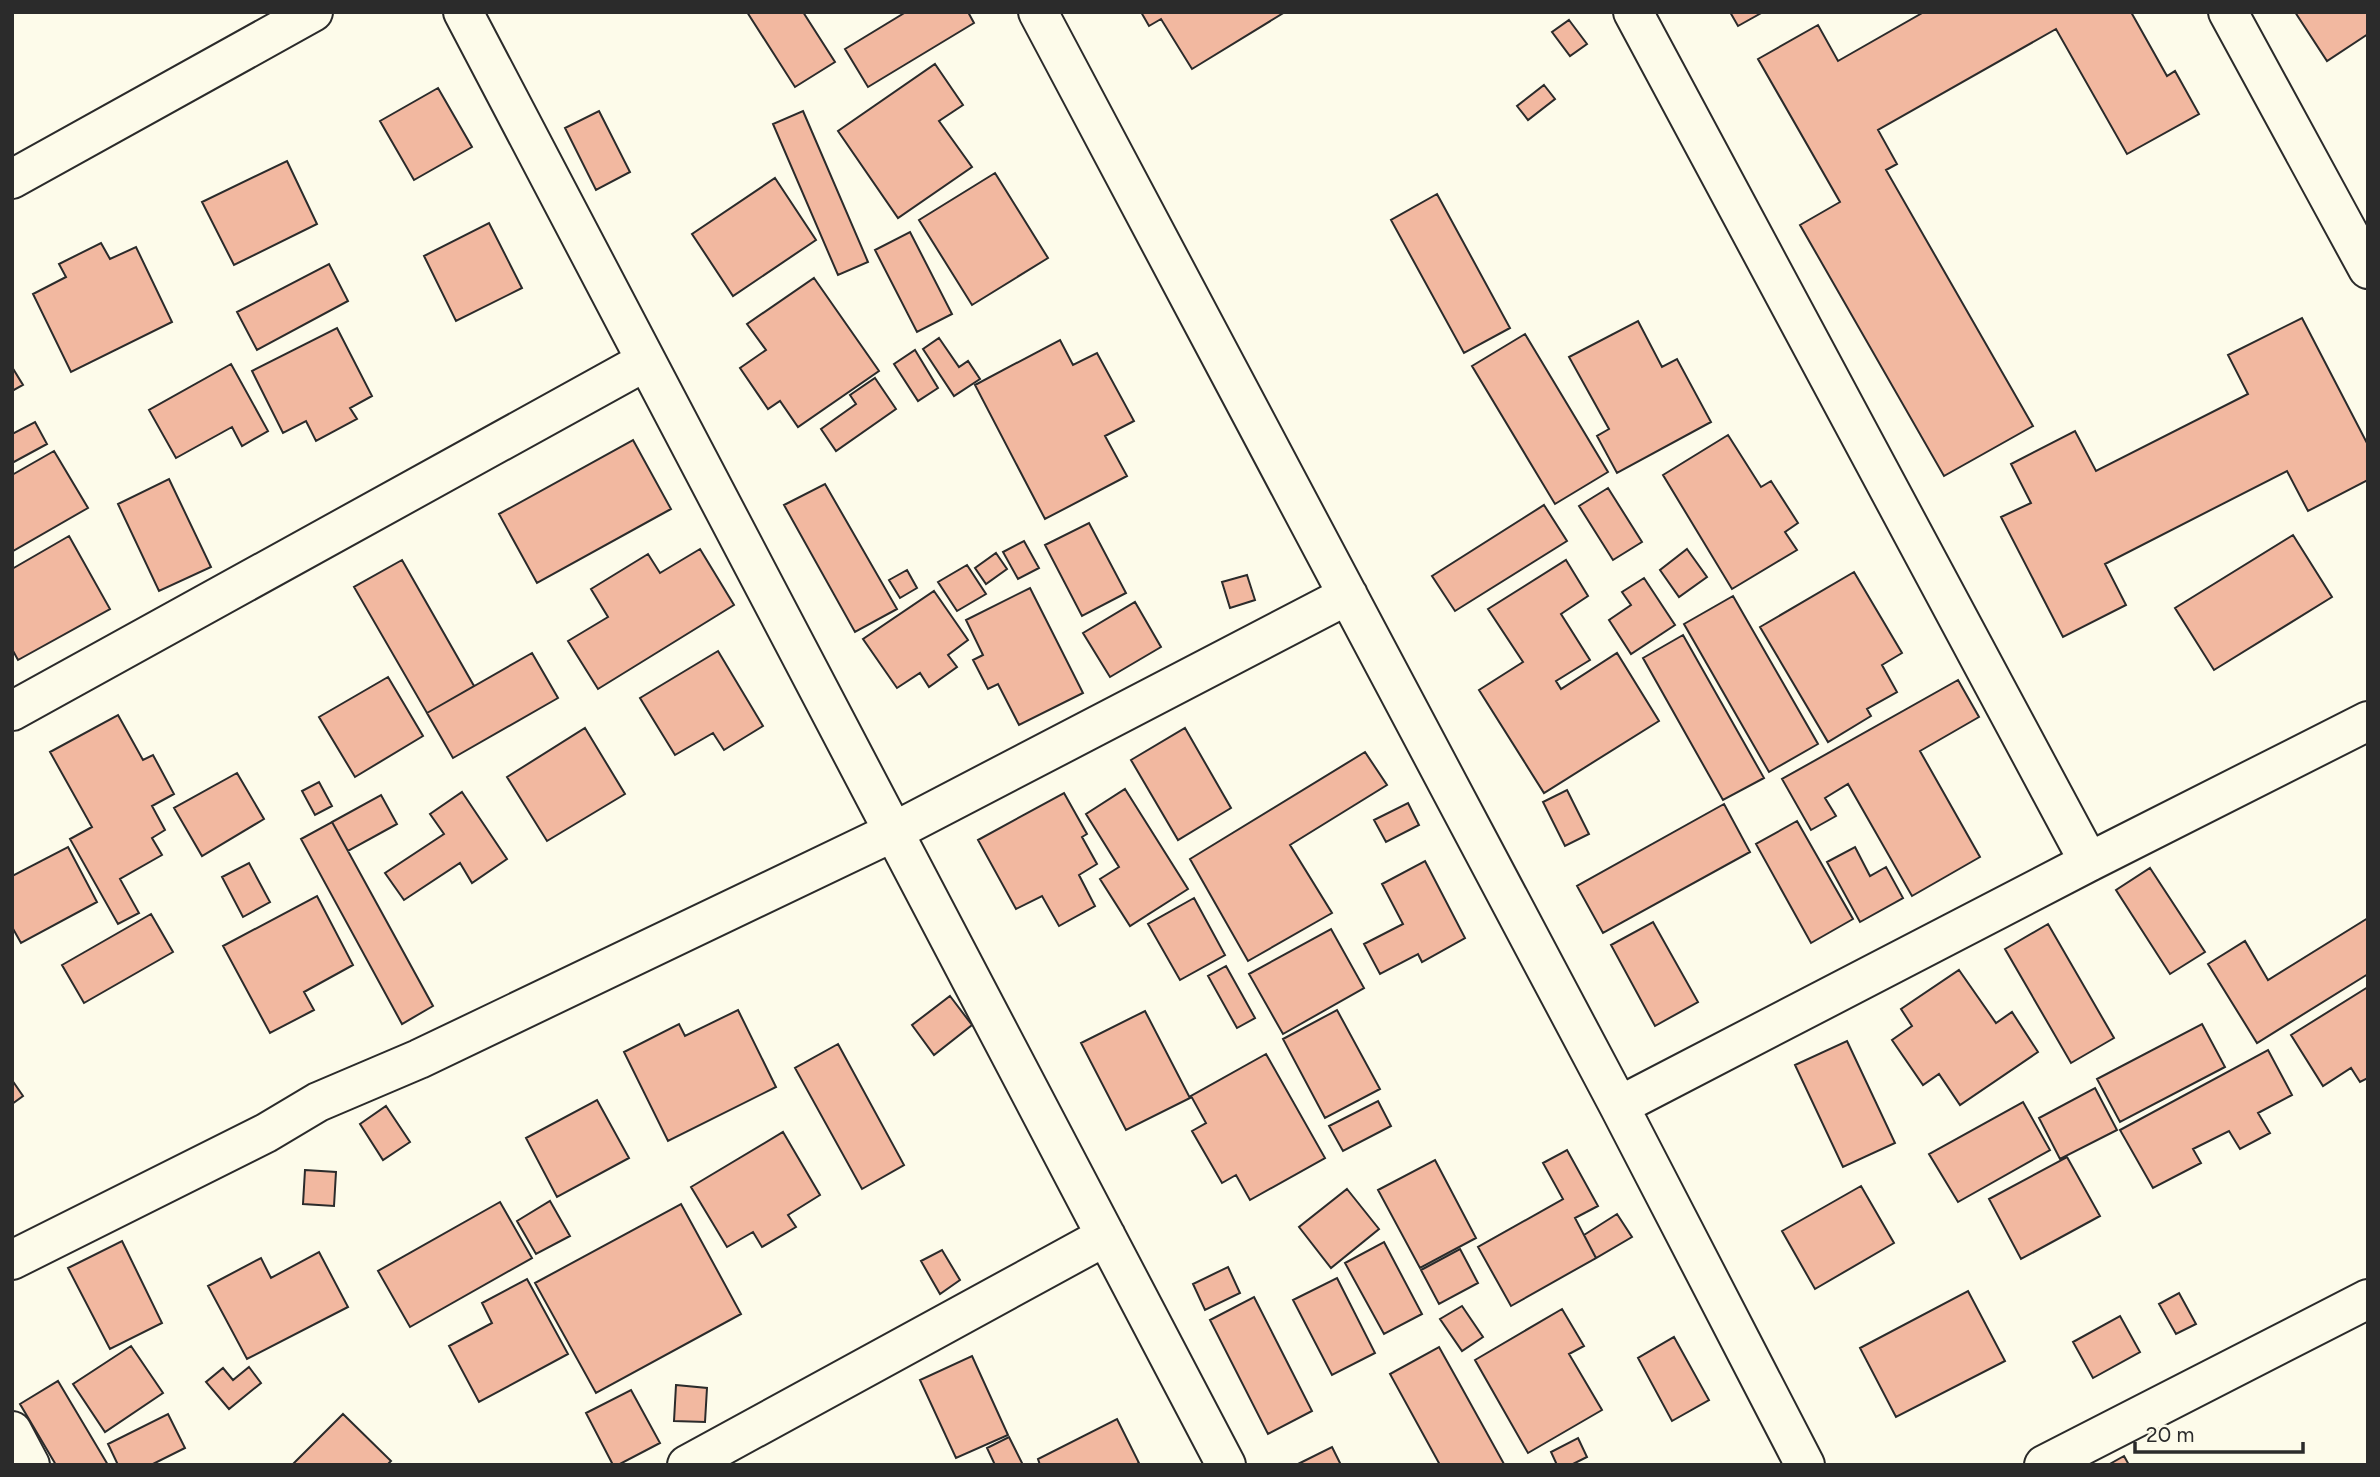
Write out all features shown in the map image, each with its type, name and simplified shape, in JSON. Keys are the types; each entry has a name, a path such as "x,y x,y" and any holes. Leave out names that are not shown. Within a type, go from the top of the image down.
{"street":[{"path":"12,179 313,12"},
{"path":"463,12 1226,1465"},
{"path":"1038,12 1619,1106 1805,1465"},
{"path":"1633,12 2089,862"},
{"path":"2228,12 2368,269"},
{"path":"12,710 646,361"},
{"path":"12,1260 266,1133 318,1102 419,1059 893,832 1348,594"},
{"path":"1619,1106 2089,862 2368,721"},
{"path":"687,1465 1106,1237"},
{"path":"2045,1465 2368,1299"},
{"path":"12,1431 30,1465"}],"building":[{"path":"747,12 803,12 835,62 795,87"},
{"path":"906,12 968,12 974,23 868,87 845,49"},
{"path":"1141,12 1285,12 1192,69 1161,19 1149,26"},
{"path":"1730,12 1763,12 1738,26"},
{"path":"1924,12 2131,12 2167,76 2175,71 2199,114 2127,154 2056,29 1878,130 1897,164 1886,170 2033,426 1944,476 1800,225 1840,202 1758,59 1818,25 1838,61"},
{"path":"2295,12 2368,12 2368,34 2327,61"},
{"path":"1569,20 1587,44 1570,56 1552,32"},
{"path":"935,64 963,105 939,121 972,167 898,218 838,131"},
{"path":"1544,85 1555,99 1528,120 1517,106"},
{"path":"438,88 472,147 414,180 380,121"},
{"path":"599,111 630,172 596,190 565,128"},
{"path":"803,111 868,262 838,275 773,124"},
{"path":"287,161 317,224 234,265 202,202"},
{"path":"995,173 1048,258 972,305 919,220"},
{"path":"775,178 816,240 733,296 692,234"},
{"path":"1437,194 1510,328 1464,353 1391,220"},
{"path":"489,223 522,288 456,321 424,256"},
{"path":"910,232 952,314 917,332 875,250"},
{"path":"101,243 110,259 136,247 172,322 71,372 33,294 66,277 59,264"},
{"path":"329,264 348,301 257,350 237,312"},
{"path":"814,278 879,371 798,427 780,401 768,409 740,368 766,350 747,324"},
{"path":"2302,318 2368,445 2368,480 2308,511 2287,471 2105,564 2126,605 2063,637 2001,517 2031,503 2011,464 2075,431 2096,471 2248,394 2228,355"},
{"path":"1638,321 1662,367 1677,359 1711,422 1617,473 1597,436 1609,429 1569,357"},
{"path":"337,328 372,396 350,408 357,419 316,441 306,421 283,433 252,371"},
{"path":"1525,334 1608,472 1555,504 1472,366"},
{"path":"939,338 959,367 968,361 980,379 954,396 923,349"},
{"path":"1060,340 1073,365 1097,353 1134,421 1105,436 1127,476 1045,519 975,385"},
{"path":"915,350 938,388 918,401 894,364"},
{"path":"231,364 268,431 242,446 232,427 176,458 149,410"},
{"path":"12,367 23,385 12,391"},
{"path":"875,378 896,409 836,451 821,429 856,404 850,395"},
{"path":"35,422 47,444 12,463 12,434"},
{"path":"1728,435 1761,487 1771,481 1798,523 1785,532 1797,550 1732,589 1663,475"},
{"path":"633,440 671,509 537,583 499,514"},
{"path":"54,451 88,508 13,551 12,475"},
{"path":"169,479 211,567 159,591 118,504"},
{"path":"825,484 897,609 855,632 784,505"},
{"path":"1608,488 1642,542 1613,560 1579,506"},
{"path":"1544,505 1567,541 1455,611 1432,576"},
{"path":"1089,523 1126,593 1082,616 1045,545"},
{"path":"2293,535 2332,597 2214,670 2175,608"},
{"path":"69,536 110,609 18,660 12,649 12,569"},
{"path":"1024,541 1039,568 1018,579 1003,552"},
{"path":"700,549 734,605 598,689 568,641 608,617 591,589 648,554 660,573"},
{"path":"1687,549 1707,577 1679,597 1660,570"},
{"path":"996,553 1007,569 986,584 975,568"},
{"path":"402,560 474,686 427,713 354,587"},
{"path":"1566,560 1588,596 1561,614 1590,660 1556,681 1561,689 1617,653 1659,721 1544,793 1479,690 1523,662 1488,609"},
{"path":"967,565 986,594 957,611 938,582"},
{"path":"907,570 917,588 900,598 889,580"},
{"path":"1854,572 1902,653 1882,665 1897,692 1867,709 1871,716 1828,742 1760,627"},
{"path":"1247,575 1255,600 1230,608 1222,582"},
{"path":"1644,578 1675,625 1631,654 1609,620 1631,605 1622,592"},
{"path":"1030,588 1083,693 1019,725 998,684 988,689 973,660 983,655 966,620"},
{"path":"934,591 968,640 948,655 957,667 929,687 920,673 897,688 863,639"},
{"path":"1733,596 1818,744 1769,772 1684,624"},
{"path":"1135,602 1161,647 1110,677 1083,633"},
{"path":"1683,635 1764,778 1723,800 1643,658"},
{"path":"718,651 763,726 724,750 713,733 675,755 640,698"},
{"path":"532,653 558,698 453,758 427,713"},
{"path":"388,677 423,736 355,777 319,717"},
{"path":"1958,680 1979,717 1920,751 1980,857 1912,896 1848,784 1825,798 1836,816 1811,830 1782,779"},
{"path":"118,715 143,760 153,755 174,794 152,806 165,830 152,838 162,855 120,879 139,913 118,924 70,839 92,827 50,752"},
{"path":"585,728 625,794 547,841 507,777"},
{"path":"1185,728 1231,808 1178,840 1131,760"},
{"path":"1365,752 1387,785 1290,845 1332,913 1248,961 1190,859"},
{"path":"237,773 264,819 202,856 174,808"},
{"path":"319,782 332,806 315,815 302,791"},
{"path":"1125,789 1188,889 1130,926 1100,879 1119,867 1086,814"},
{"path":"1567,790 1589,834 1565,846 1543,802"},
{"path":"462,792 507,859 472,883 460,863 404,900 385,873 444,834 430,814"},
{"path":"1064,793 1087,834 1082,837 1097,864 1079,875 1095,906 1059,926 1042,896 1016,909 978,840"},
{"path":"381,795 397,824 348,851 332,822"},
{"path":"1408,803 1419,825 1386,842 1374,820"},
{"path":"1724,804 1750,852 1603,933 1577,886"},
{"path":"1797,821 1853,919 1811,943 1756,844"},
{"path":"332,822 433,1006 402,1024 301,839"},
{"path":"68,847 97,902 21,943 12,927 12,876"},
{"path":"1855,847 1870,876 1886,867 1903,898 1860,922 1827,862"},
{"path":"1425,861 1465,938 1422,962 1418,954 1380,974 1364,944 1403,924 1382,884"},
{"path":"249,863 270,902 243,917 222,877"},
{"path":"2150,868 2205,952 2170,974 2116,890"},
{"path":"317,896 353,965 304,992 314,1010 270,1033 223,946"},
{"path":"1194,898 1225,955 1180,980 1148,924"},
{"path":"151,914 173,952 84,1003 62,965"},
{"path":"2368,918 2368,974 2257,1043 2208,964 2245,941 2268,980"},
{"path":"1653,922 1698,1002 1655,1026 1611,945"},
{"path":"2048,924 2114,1038 2071,1063 2005,949"},
{"path":"1331,929 1364,988 1283,1034 1249,974"},
{"path":"1226,966 1255,1018 1237,1028 1208,976"},
{"path":"1959,970 1996,1023 2012,1012 2038,1052 1960,1105 1939,1074 1923,1085 1892,1040 1912,1026 1901,1009"},
{"path":"2368,987 2368,1078 2360,1082 2351,1068 2323,1086 2291,1035"},
{"path":"950,996 972,1025 934,1055 912,1025"},
{"path":"738,1010 776,1087 668,1141 624,1052 679,1024 685,1036"},
{"path":"1337,1010 1380,1089 1325,1118 1283,1039"},
{"path":"1145,1011 1190,1098 1126,1130 1081,1043"},
{"path":"2202,1024 2225,1067 2120,1122 2097,1079"},
{"path":"1847,1041 1895,1143 1843,1167 1795,1065"},
{"path":"838,1044 904,1165 862,1189 795,1068"},
{"path":"2268,1050 2292,1095 2258,1113 2270,1133 2240,1149 2229,1131 2193,1149 2201,1163 2153,1188 2120,1130"},
{"path":"1266,1054 1325,1158 1250,1200 1236,1175 1222,1183 1192,1131 1206,1123 1191,1096"},
{"path":"12,1080 23,1096 12,1104"},
{"path":"2095,1088 2117,1130 2060,1159 2039,1118"},
{"path":"597,1100 629,1158 557,1197 526,1138"},
{"path":"1378,1101 1391,1126 1343,1151 1329,1126"},
{"path":"2023,1102 2050,1150 1958,1202 1929,1154"},
{"path":"386,1106 410,1142 383,1160 360,1124"},
{"path":"783,1132 820,1195 788,1215 796,1227 762,1247 753,1232 727,1247 691,1187"},
{"path":"1567,1150 1598,1206 1575,1218 1596,1258 1511,1306 1478,1247 1563,1199 1543,1163"},
{"path":"2067,1157 2100,1216 2021,1259 1989,1199"},
{"path":"1435,1160 1476,1238 1420,1268 1378,1190"},
{"path":"305,1170 336,1172 334,1206 303,1204"},
{"path":"1861,1186 1894,1243 1815,1289 1782,1231"},
{"path":"1347,1189 1379,1229 1331,1268 1299,1227"},
{"path":"550,1201 570,1236 536,1254 517,1221"},
{"path":"500,1202 532,1258 410,1327 378,1271"},
{"path":"681,1204 741,1314 596,1393 535,1283"},
{"path":"1617,1214 1632,1237 1596,1258 1584,1235"},
{"path":"122,1241 162,1323 110,1349 68,1268"},
{"path":"1384,1242 1422,1314 1384,1334 1345,1263"},
{"path":"1460,1249 1478,1283 1439,1304 1421,1270"},
{"path":"942,1250 960,1280 940,1294 921,1261"},
{"path":"319,1252 348,1307 247,1359 208,1286 261,1258 271,1278"},
{"path":"1228,1267 1240,1293 1205,1310 1193,1284"},
{"path":"1337,1278 1375,1353 1332,1375 1293,1300"},
{"path":"527,1279 568,1354 479,1402 449,1346 492,1323 482,1303"},
{"path":"1968,1291 2005,1361 1896,1417 1860,1348"},
{"path":"2179,1293 2196,1324 2176,1334 2159,1304"},
{"path":"1254,1297 1312,1411 1268,1434 1210,1320"},
{"path":"1462,1306 1483,1337 1462,1351 1440,1319"},
{"path":"1562,1309 1584,1346 1569,1354 1602,1410 1528,1453 1475,1360"},
{"path":"2120,1316 2140,1352 2093,1378 2073,1342"},
{"path":"1674,1337 1709,1400 1672,1421 1638,1358"},
{"path":"131,1346 163,1393 105,1432 73,1384"},
{"path":"1439,1347 1504,1464 1440,1465 1390,1374"},
{"path":"972,1356 1008,1435 956,1458 920,1380"},
{"path":"249,1367 261,1383 229,1409 206,1382 223,1368 233,1380"},
{"path":"58,1381 108,1465 56,1465 20,1404"},
{"path":"676,1385 707,1388 705,1422 674,1421"},
{"path":"631,1390 660,1443 618,1465 613,1465 586,1413"},
{"path":"168,1414 185,1448 151,1465 118,1465 108,1444"},
{"path":"343,1414 391,1461 387,1465 292,1465"},
{"path":"1117,1419 1139,1463 1040,1465 1038,1459"},
{"path":"1009,1437 1023,1465 995,1465 987,1448"},
{"path":"1578,1438 1587,1457 1571,1465 1557,1465 1551,1452"},
{"path":"1332,1447 1341,1465 1296,1465"},
{"path":"2124,1456 2129,1465 2108,1465"}]}
